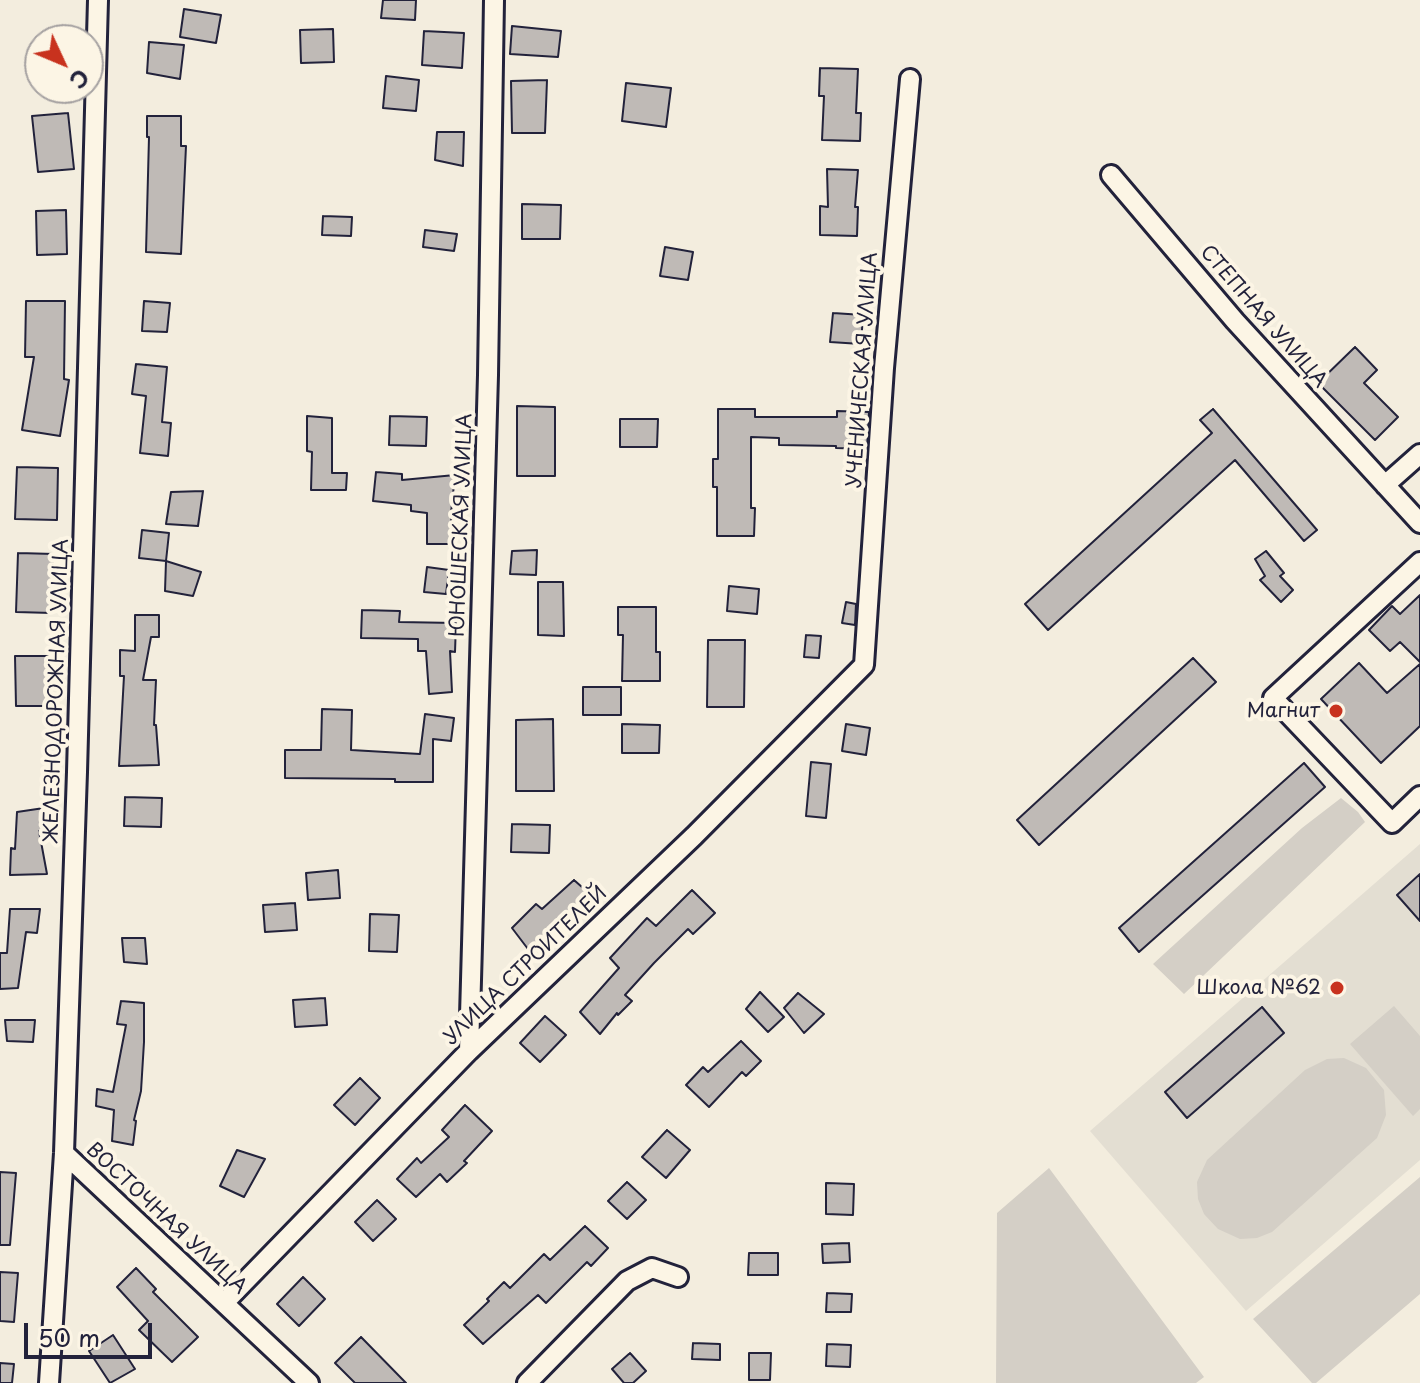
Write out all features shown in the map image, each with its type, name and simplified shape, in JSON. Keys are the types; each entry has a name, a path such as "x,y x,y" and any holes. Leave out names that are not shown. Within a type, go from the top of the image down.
{"street":[{"name":"ЖЕЛЕЗНОДОРОЖНАЯ УЛИЦА","path":"49,1383 64,1153 98,0"},
{"name":"ЮНОШЕСКАЯ УЛИЦА","path":"469,1051 488,375 494,0"},
{"name":"УЧЕНИЧЕСКАЯ УЛИЦА","path":"864,665 884,368 910,79"},
{"name":"СТЕПНАЯ УЛИЦА","path":"1111,175 1235,321 1420,523"},
{"path":"1385,485 1420,454"},
{"path":"1420,562 1273,698 1392,823 1420,796"},
{"name":"УЛИЦА СТРОИТЕЛЕЙ","path":"224,1303 469,1051 694,836 864,665"},
{"name":"ВОСТОЧНАЯ УЛИЦА","path":"64,1153 309,1383"},
{"path":"527,1383 627,1281 652,1268 678,1277"}],"shaded area":[{"path":"1341,798 1365,822 1184,994 1153,964 1302,828"},
{"name":"Школа №62","path":"1420,844 1420,1160 1246,1311 1090,1131"},
{"path":"1394,1006 1420,1036 1420,1109 1413,1116 1350,1044"},
{"path":"1344,1058 1366,1068 1384,1090 1386,1115 1377,1138 1272,1232 1257,1238 1240,1239 1218,1229 1204,1214 1198,1199 1197,1182 1207,1160 1305,1070 1327,1059"},
{"path":"1049,1168 1204,1377 1196,1383 996,1383 997,1213"},
{"path":"1420,1177 1420,1294 1316,1383 1312,1383 1253,1319"}],"building":[{"path":"383,0 416,0 415,20 381,18"},
{"path":"184,9 221,15 216,43 180,37"},
{"path":"512,26 561,31 558,57 510,54"},
{"path":"333,29 334,62 301,63 300,30"},
{"path":"424,31 464,33 462,68 422,65"},
{"path":"149,42 184,45 180,79 147,73"},
{"path":"820,68 858,69 856,113 861,113 860,141 822,140 824,96 819,96"},
{"path":"386,76 419,80 416,111 383,108"},
{"path":"547,80 545,133 512,133 511,81"},
{"path":"626,83 671,88 666,127 622,121"},
{"path":"68,113 74,169 38,172 32,116"},
{"path":"147,116 181,116 181,146 186,146 181,254 146,252"},
{"path":"437,132 464,132 463,166 435,160"},
{"path":"827,169 858,170 855,207 858,207 857,236 820,235 820,206 828,207"},
{"path":"522,204 561,205 560,239 522,239"},
{"path":"66,210 67,254 37,255 36,211"},
{"path":"323,216 352,217 351,236 322,235"},
{"path":"425,230 457,234 454,251 423,247"},
{"path":"665,247 693,252 688,280 660,276"},
{"path":"26,301 65,301 64,379 69,380 60,436 22,430 34,357 25,357"},
{"path":"144,301 170,303 167,332 142,331"},
{"path":"833,313 863,315 861,344 830,342"},
{"path":"1355,347 1377,370 1364,383 1398,417 1375,440 1318,383"},
{"path":"136,364 167,367 162,422 171,423 168,456 140,453 146,396 132,394"},
{"path":"517,406 555,407 555,476 517,476"},
{"path":"718,409 755,409 755,417 837,417 837,411 869,412 867,449 779,445 779,438 751,437 754,536 717,536 717,487 713,487 713,459 718,459"},
{"path":"1213,409 1317,530 1304,541 1235,460 1048,630 1025,604 1212,433 1200,420"},
{"path":"307,416 332,418 332,473 347,473 346,490 311,490 312,452 307,451"},
{"path":"390,416 427,417 426,446 389,445"},
{"path":"620,419 658,419 657,447 620,447"},
{"path":"17,467 58,468 57,520 15,519"},
{"path":"376,472 402,474 402,480 455,475 452,544 427,544 427,513 411,511 411,505 373,501"},
{"path":"203,491 198,526 166,524 171,492"},
{"path":"142,530 169,533 166,561 139,558"},
{"path":"537,550 536,575 510,574 512,551"},
{"path":"1266,551 1284,573 1280,576 1293,590 1281,602 1260,580 1265,576 1255,559"},
{"path":"18,553 54,554 52,613 16,612"},
{"path":"166,561 201,572 193,596 165,591"},
{"path":"427,567 449,570 446,594 424,592"},
{"path":"538,582 563,582 564,636 538,635"},
{"path":"729,586 759,589 757,614 727,611"},
{"path":"1420,595 1420,662 1400,642 1390,651 1369,630 1392,606 1400,614"},
{"path":"846,602 856,604 855,625 842,623"},
{"path":"618,607 656,607 656,652 660,652 660,681 622,681 623,635 618,635"},
{"path":"362,610 400,611 399,622 456,623 455,652 450,651 452,692 429,694 426,651 418,651 418,639 361,638"},
{"path":"135,615 159,615 159,637 151,637 143,680 156,680 154,725 159,765 119,766 124,676 120,676 120,650 135,651"},
{"path":"806,635 821,636 819,658 804,657"},
{"path":"708,640 745,640 744,707 707,707"},
{"path":"15,656 48,656 48,706 16,706"},
{"path":"1193,658 1216,682 1039,845 1017,820"},
{"path":"1359,663 1387,693 1420,664 1420,726 1381,763 1321,699"},
{"path":"583,687 621,687 621,715 583,715"},
{"path":"322,709 352,710 351,750 420,754 425,714 454,718 451,741 433,739 433,782 285,778 285,750 321,750"},
{"path":"553,719 554,791 516,791 516,720"},
{"path":"622,724 660,725 659,753 622,753"},
{"path":"846,724 870,728 866,755 842,751"},
{"path":"811,762 831,764 826,818 806,816"},
{"path":"1304,763 1325,787 1139,952 1119,928"},
{"path":"125,797 162,798 161,827 124,826"},
{"path":"44,808 46,832 39,831 47,874 10,875 17,812"},
{"path":"512,824 550,825 549,853 511,852"},
{"path":"338,870 340,898 308,900 306,873"},
{"path":"1420,874 1420,921 1397,895"},
{"path":"574,880 592,896 531,953 512,928 536,904 542,909"},
{"path":"692,890 715,913 693,934 688,929 654,963 625,995 632,1001 617,1013 600,1034 580,1012 619,968 610,958 647,918 656,926"},
{"path":"295,903 297,930 265,932 263,905"},
{"path":"10,909 40,909 37,933 26,932 18,988 0,989 0,953 7,953"},
{"path":"370,914 399,915 397,952 369,951"},
{"path":"122,938 145,938 147,964 124,962"},
{"path":"760,992 784,1017 768,1032 746,1009"},
{"path":"798,993 824,1014 804,1033 784,1008"},
{"path":"325,998 327,1025 295,1027 293,1000"},
{"path":"121,1001 144,1003 141,1091 134,1120 133,1145 112,1141 114,1110 96,1106 97,1089 113,1092 126,1025 117,1024"},
{"path":"1262,1007 1284,1033 1187,1118 1165,1092"},
{"path":"545,1016 566,1035 540,1062 520,1043"},
{"path":"5,1020 35,1020 33,1042 7,1041"},
{"path":"741,1041 761,1061 746,1076 742,1072 709,1107 686,1085 703,1067 708,1072"},
{"path":"360,1078 380,1098 355,1125 334,1105"},
{"path":"465,1105 492,1131 464,1161 467,1163 447,1182 440,1174 416,1197 397,1179 417,1158 421,1163 449,1137 442,1130"},
{"path":"667,1130 690,1150 666,1178 642,1157"},
{"path":"237,1150 265,1159 244,1197 220,1186"},
{"path":"0,1172 16,1173 10,1245 0,1245"},
{"path":"627,1182 646,1200 627,1219 608,1201"},
{"path":"826,1183 854,1184 853,1215 826,1214"},
{"path":"377,1200 396,1219 373,1241 355,1222"},
{"path":"585,1226 608,1248 591,1266 587,1262 546,1303 538,1295 483,1344 464,1325 504,1282 510,1288 544,1254 550,1260"},
{"path":"849,1243 850,1262 823,1263 822,1244"},
{"path":"749,1253 778,1253 778,1275 748,1275"},
{"path":"136,1268 156,1289 153,1292 198,1337 172,1362 139,1330 148,1321 117,1287"},
{"path":"0,1272 18,1273 14,1322 0,1321"},
{"path":"303,1277 325,1299 299,1326 277,1304"},
{"path":"827,1293 852,1294 851,1312 826,1312"},
{"path":"113,1335 135,1369 110,1383 89,1351"},
{"path":"361,1337 406,1383 355,1383 335,1363"},
{"path":"693,1343 720,1344 720,1360 692,1359"},
{"path":"827,1344 851,1345 850,1367 826,1366"},
{"path":"630,1353 646,1371 633,1383 624,1383 612,1369"},
{"path":"749,1353 771,1353 770,1380 749,1380"},
{"path":"0,1363 14,1364 12,1383 0,1383"}],"place":[{"name":"Магнит","path":"1336,711"},
{"name":"Школа №62","path":"1337,988"}]}
